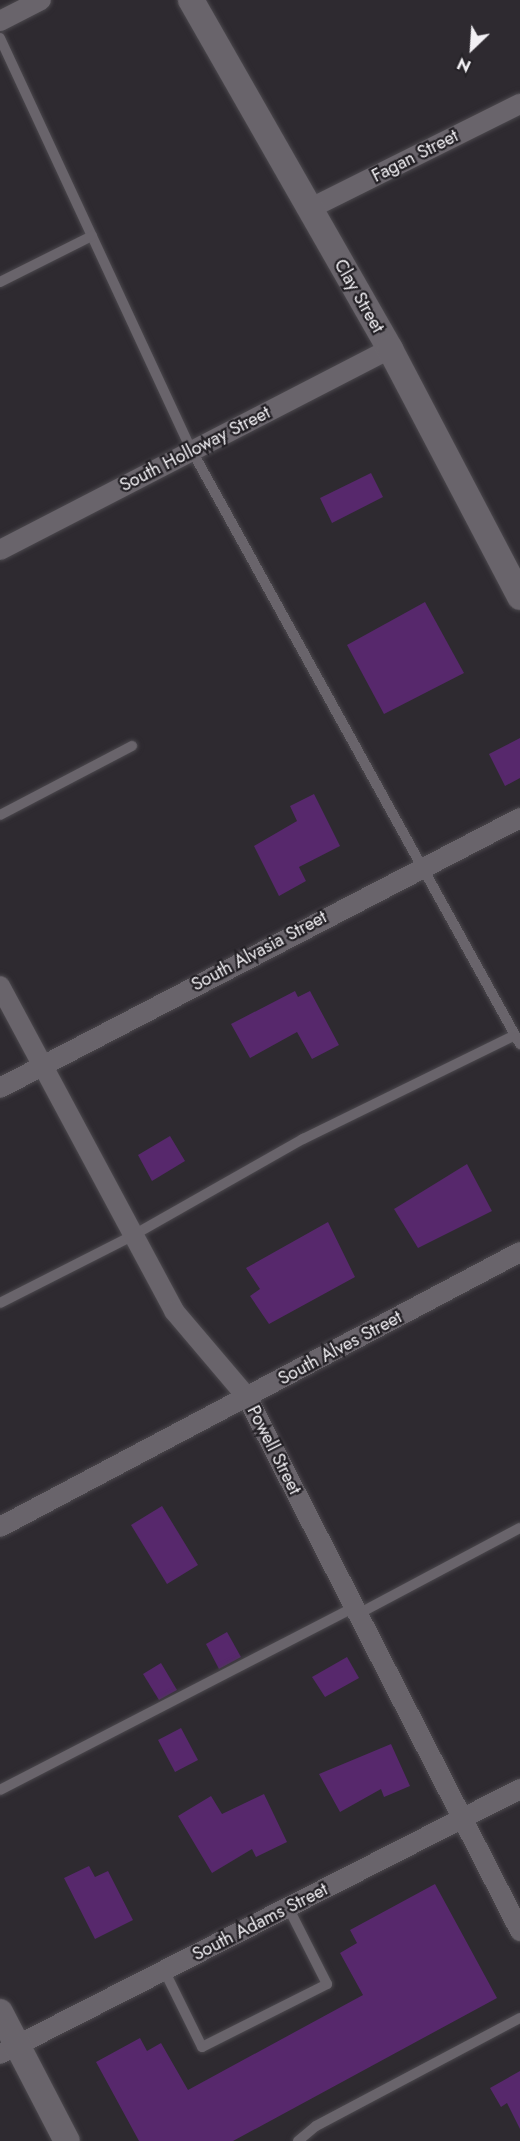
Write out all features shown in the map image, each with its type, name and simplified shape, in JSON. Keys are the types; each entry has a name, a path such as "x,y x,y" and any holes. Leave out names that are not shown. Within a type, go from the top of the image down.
{"street":[{"path":"0,21 41,0"},
{"name":"Clay Street","path":"191,0 390,349 520,597"},
{"name":"Fagan Street","path":"309,209 520,104"},
{"name":"South Holloway Street","path":"0,550 390,349"},
{"name":"South Alvasia Street","path":"0,1088 520,818"},
{"name":"Powell Street","path":"0,986 174,1311 247,1397 520,1931"},
{"name":"South Alves Street","path":"0,1527 520,1252"},
{"name":"South Adams Street","path":"9,2049 520,1790"},
{"path":"0,2012 9,2049 67,2141"}],"lane":[{"path":"0,38 192,451 425,866 517,1040 303,1139 132,1236 0,1303"},
{"path":"0,282 92,236"},
{"path":"0,815 132,746"},
{"path":"0,1790 520,1528"},
{"path":"164,1970 202,2046 327,1984 288,1907"},
{"path":"298,2141 316,2126 520,2018"}],"building":[{"path":"371,473 383,497 332,523 320,498"},
{"path":"425,602 464,673 384,714 347,645"},
{"path":"520,738 520,778 505,786 489,754"},
{"path":"314,794 340,846 299,867 306,881 279,896 254,846 297,821 290,806"},
{"path":"295,991 298,997 310,991 339,1045 312,1059 297,1032 250,1058 231,1024"},
{"path":"170,1136 185,1161 152,1181 138,1155"},
{"path":"467,1164 492,1211 418,1248 394,1209"},
{"path":"328,1222 355,1277 269,1324 250,1296 260,1289 246,1268"},
{"path":"162,1506 198,1565 167,1584 131,1525"},
{"path":"227,1632 241,1657 219,1669 206,1644"},
{"path":"347,1657 359,1678 325,1697 312,1677"},
{"path":"161,1663 177,1690 159,1700 143,1674"},
{"path":"181,1728 198,1760 175,1772 158,1740"},
{"path":"391,1744 410,1786 384,1797 381,1789 340,1812 319,1774"},
{"path":"264,1794 287,1842 256,1857 252,1849 212,1873 178,1816 211,1796 222,1814"},
{"path":"89,1866 95,1877 108,1871 133,1920 95,1939 64,1878"},
{"path":"435,1884 497,1998 233,2141 139,2141 96,2062 140,2038 147,2051 161,2043 188,2090 363,1995 340,1953 357,1943 350,1930"},
{"path":"520,2071 520,2129 507,2103 501,2107 490,2088"}]}
